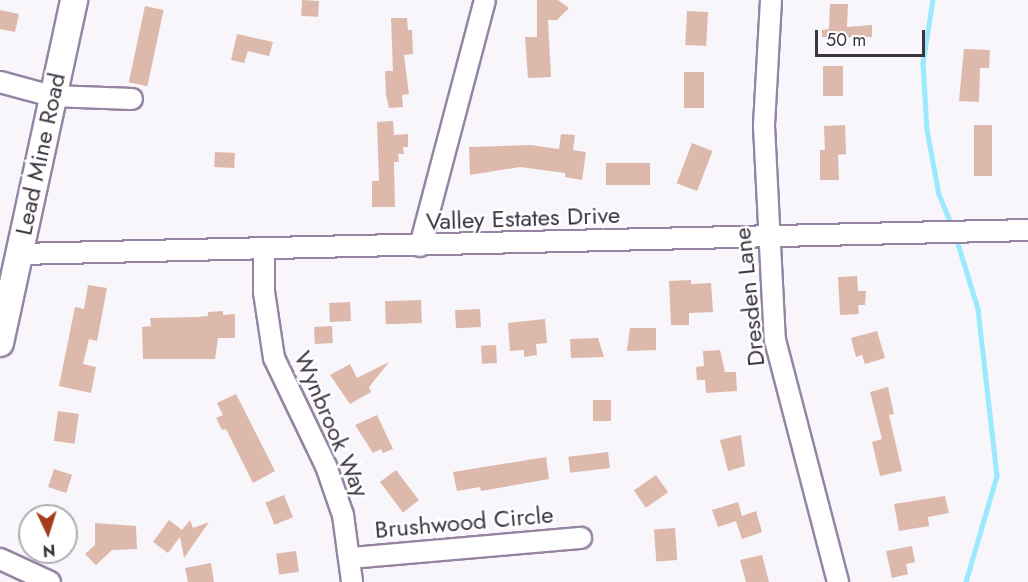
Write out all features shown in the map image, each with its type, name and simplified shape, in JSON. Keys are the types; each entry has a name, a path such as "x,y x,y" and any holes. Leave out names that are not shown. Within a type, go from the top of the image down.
{"main road":[{"name":"Lead Mine Road","path":"0,343 74,0"}],"street":[{"path":"420,246 485,0"},
{"name":"Dresden Lane","path":"771,0 764,126 767,237 775,340 838,582"},
{"path":"0,82 52,96 132,99"},
{"name":"Valley Estates Drive","path":"19,254 264,250 1028,230"},
{"name":"Wynbrook Way","path":"264,250 264,292 274,358 326,466 343,515 351,558 352,582"},
{"name":"Brushwood Circle","path":"351,558 581,538"},
{"path":"0,559 50,582"}],"building":[{"path":"302,0 319,1 318,17 301,16"},
{"path":"537,0 558,0 569,8 557,20 548,20 551,77 528,78 525,37 537,37"},
{"path":"830,4 848,4 847,27 872,25 872,37 822,37 822,30 829,29"},
{"path":"145,6 164,10 147,86 129,82"},
{"path":"0,10 19,14 15,32 0,29"},
{"path":"687,11 708,12 706,46 685,45"},
{"path":"391,18 407,18 408,30 412,30 413,54 404,55 409,94 402,95 403,107 389,108 385,71 393,71"},
{"path":"237,34 273,42 269,56 248,51 244,63 231,60"},
{"path":"964,49 990,50 989,68 980,68 979,102 959,101"},
{"path":"823,66 843,66 843,96 823,96"},
{"path":"684,72 704,72 704,108 684,108"},
{"path":"393,121 394,135 408,134 408,147 403,147 404,154 398,154 399,162 394,162 395,207 372,207 372,181 379,181 377,122"},
{"path":"845,125 846,154 838,155 839,180 820,180 820,150 825,150 824,126"},
{"path":"974,125 992,125 992,176 974,176"},
{"path":"561,134 575,135 573,150 586,152 582,180 565,177 565,173 520,167 470,175 469,147 530,145 559,149"},
{"path":"692,143 713,151 697,191 677,183"},
{"path":"215,152 235,153 234,168 214,167"},
{"path":"606,163 650,163 650,185 606,185"},
{"path":"857,276 858,291 866,291 865,305 858,305 859,314 840,315 838,277"},
{"path":"691,280 691,284 711,283 713,312 689,313 689,325 671,325 669,281"},
{"path":"88,285 107,288 97,341 89,339 83,364 96,367 91,393 59,386 75,307 84,309"},
{"path":"421,300 422,323 386,324 385,301"},
{"path":"350,302 351,321 330,322 329,303"},
{"path":"480,309 481,327 456,328 455,310"},
{"path":"223,311 223,315 235,314 235,338 218,338 215,359 143,359 142,327 151,326 150,318 208,316 208,312"},
{"path":"545,319 547,343 536,344 537,355 524,357 524,350 510,351 508,323"},
{"path":"332,326 333,343 315,344 314,327"},
{"path":"630,328 656,328 656,350 627,351"},
{"path":"877,331 885,358 865,364 862,355 856,357 851,338"},
{"path":"598,338 604,357 571,358 570,339"},
{"path":"496,345 497,363 482,364 481,346"},
{"path":"720,350 725,372 736,372 737,391 706,393 705,380 697,380 696,367 704,366 703,351"},
{"path":"389,362 369,387 371,392 350,404 330,375 350,364 357,378"},
{"path":"888,387 894,414 889,415 902,471 880,476 872,442 882,439 870,392"},
{"path":"236,394 275,471 253,483 226,429 222,430 216,418 223,415 217,403"},
{"path":"593,400 611,400 611,421 593,421"},
{"path":"58,411 79,414 75,444 54,441"},
{"path":"377,415 393,449 383,453 381,449 373,453 355,425"},
{"path":"741,435 745,466 728,471 720,440"},
{"path":"608,452 610,468 570,473 568,457"},
{"path":"546,457 549,479 481,491 480,487 457,491 453,472"},
{"path":"54,469 72,475 66,493 48,487"},
{"path":"396,470 419,500 403,512 380,482"},
{"path":"656,475 668,492 646,508 634,490"},
{"path":"284,495 293,517 274,525 265,502"},
{"path":"945,496 949,513 928,517 929,526 899,531 894,504"},
{"path":"738,502 742,516 756,511 762,532 742,539 736,521 718,527 712,510"},
{"path":"169,520 182,530 190,520 193,528 209,522 184,558 180,537 168,553 153,542"},
{"path":"95,523 136,526 137,549 112,550 96,565 85,554 95,545"},
{"path":"675,528 677,560 656,561 654,529"},
{"path":"912,546 915,562 906,564 908,574 892,578 886,551"},
{"path":"296,551 299,572 279,575 276,554"},
{"path":"762,555 769,582 746,582 740,560"},
{"path":"211,563 214,582 188,582 185,568"}],"waterway":[{"path":"933,0 923,63 927,130 939,194 952,226"},
{"path":"956,237 978,309 997,476 966,582"}]}
